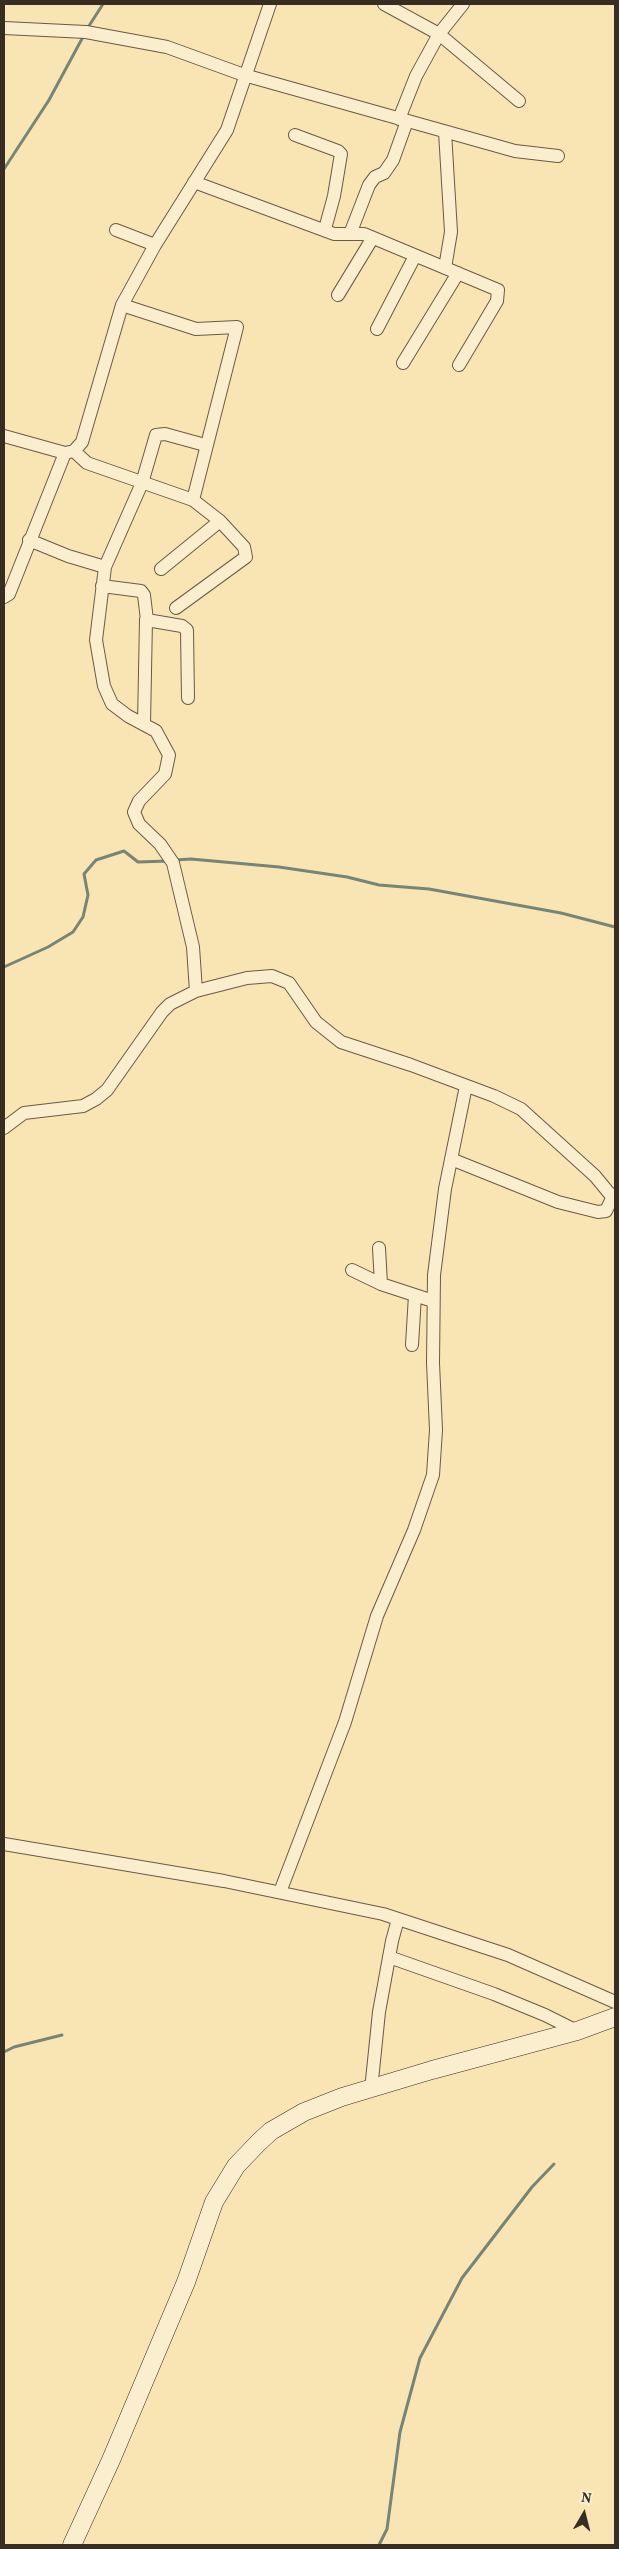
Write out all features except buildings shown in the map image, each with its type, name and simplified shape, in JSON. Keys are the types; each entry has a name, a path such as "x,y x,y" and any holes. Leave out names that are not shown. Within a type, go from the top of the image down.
{"street":[{"path":"4,597 9,594 29,540 69,452 84,438 122,306 155,245 227,130 244,75 270,4"},
{"path":"384,4 439,34 520,101"},
{"path":"350,234 369,185 375,177 384,173 393,160 416,76 439,34 463,4"},
{"path":"4,28 114,36 167,47 244,75 445,132 515,151 558,156"},
{"path":"445,132 451,232 445,268"},
{"path":"295,135 338,151 341,154 334,196 325,229"},
{"path":"194,182 338,235 362,234 494,287 499,293 497,301 459,365"},
{"path":"116,230 155,245"},
{"path":"338,295 372,239"},
{"path":"377,329 415,256"},
{"path":"403,363 458,273"},
{"path":"122,306 196,329 237,327 205,444 193,500"},
{"path":"196,991 192,947 172,860 136,817 135,807 165,774 169,754 160,736 150,726 115,708 104,686 96,640 105,567 142,483 156,435 165,434 205,444"},
{"path":"4,436 69,452 87,463 193,500 220,521 244,547 246,557 176,608"},
{"path":"161,568 220,521"},
{"path":"29,540 68,556 105,567"},
{"path":"102,586 141,591 144,595 146,619 144,724"},
{"path":"146,619 182,626 188,630 188,698"},
{"path":"4,1128 24,1113 83,1106 96,1099 107,1090 165,1008 196,991 247,978 278,977 290,983 316,1022 341,1042 466,1086 521,1109 614,1196 606,1210 598,1212 558,1202 451,1159"},
{"path":"280,1892 345,1722 377,1616 414,1530 433,1475 436,1430 433,1363 434,1267 451,1159 466,1086"},
{"path":"379,1248 381,1284"},
{"path":"352,1270 381,1284 433,1301"},
{"path":"412,1345 415,1295"},
{"path":"4,1844 224,1881 398,1919 508,1955 615,2002"},
{"path":"371,2090 379,2012 398,1919"},
{"path":"389,1957 502,1998 577,2031"},
{"path":"72,2545 111,2460 186,2282 214,2202 236,2166 265,2136 290,2120 324,2103 432,2070 577,2031 615,2017"}],"waterway":[{"path":"87,29 103,4"},
{"path":"4,169 49,100 84,35"},
{"path":"4,967 48,947 73,932 83,917 88,895 84,874 96,860 124,851 138,862 168,861"},
{"path":"176,860 191,859 279,867 347,877 379,885 429,889 561,913 615,927"},
{"path":"4,2052 14,2047 62,2035"},
{"path":"379,2545 387,2529 400,2432 420,2358 462,2278 532,2187 554,2164"}]}
